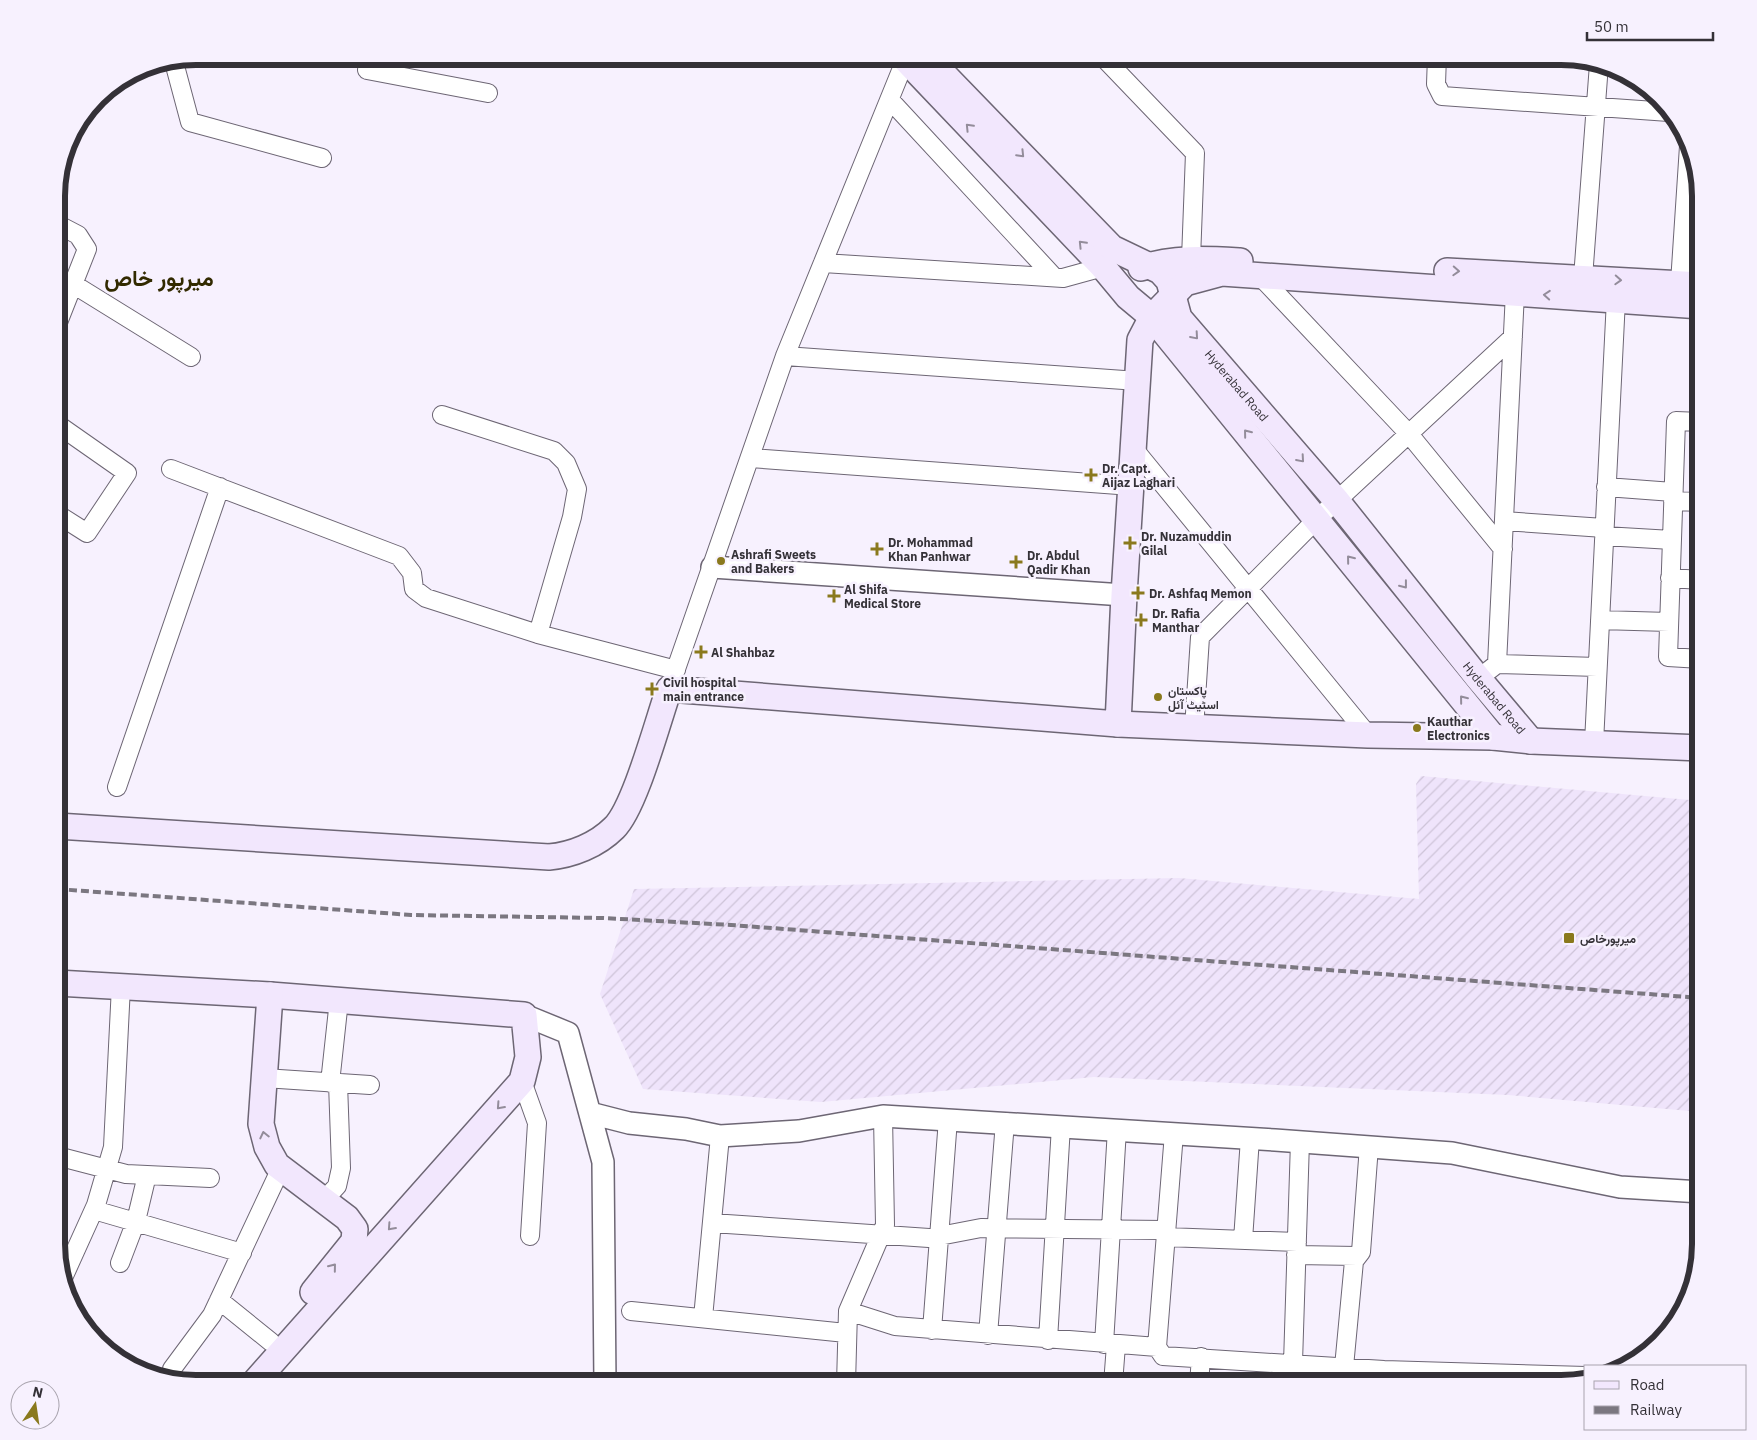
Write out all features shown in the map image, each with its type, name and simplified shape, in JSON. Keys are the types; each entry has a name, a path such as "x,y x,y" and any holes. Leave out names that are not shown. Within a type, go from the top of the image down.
{"main road":[{"name":"Hyderabad Road","path":"917,65 1125,291 1128,297 1152,317 1494,737"},
{"name":"Hyderabad Road","path":"918,65 1112,248 1160,271 1169,281 1179,318 1488,671 1531,741"},
{"path":"1125,291 1127,280 1136,270 1148,266 1191,259 1691,284"},
{"path":"1118,724 1140,340 1152,317 1172,294 1185,283 1222,274 1692,305"},
{"path":"65,827 549,857 565,856 593,844 615,827 628,806 673,679 1118,724 1194,729 1494,737 1531,741 1692,748"},
{"path":"65,983 270,995 524,1014 528,1057 522,1081 261,1375"},
{"path":"241,1375 271,1342 354,1241 355,1229 347,1218 282,1168 267,1147 261,1124 270,995"}],"street":[{"path":"368,65 367,70 488,93"},
{"path":"171,469 399,556 412,573 414,589 426,598 673,679 785,356 890,100 906,65"},
{"path":"1111,65 1195,153 1191,259"},
{"path":"1437,65 1436,84 1442,96 1660,111"},
{"path":"175,67 190,122 322,158"},
{"path":"1583,278 1598,71"},
{"path":"890,100 1054,277"},
{"path":"1689,172 1691,284"},
{"path":"65,228 78,235 87,249 65,303"},
{"path":"823,263 1063,278 1103,267"},
{"path":"1260,276 1408,434 1503,549"},
{"path":"72,284 191,358"},
{"path":"1514,292 1503,549 1488,671 1598,667"},
{"path":"1594,743 1616,299"},
{"path":"1194,729 1200,637 1317,519 1513,337"},
{"path":"785,356 1138,381"},
{"path":"442,415 554,451 566,463 573,476 578,489 572,517 538,634"},
{"path":"1692,422 1676,421 1668,657 1692,658"},
{"path":"65,430 126,473 87,533 65,520"},
{"path":"1134,450 1368,735"},
{"path":"750,458 1132,486"},
{"path":"117,787 220,487"},
{"path":"1606,487 1692,500"},
{"path":"1504,521 1672,540"},
{"path":"712,567 1124,595"},
{"path":"1670,578 1692,579"},
{"path":"1600,620 1669,622"},
{"path":"68,1268 94,1210 108,1170 113,1147 121,986"},
{"path":"324,1200 336,1186 341,1168 334,1083 338,1000"},
{"path":"524,1014 568,1033 603,1162 606,1375"},
{"path":"264,1078 370,1085"},
{"path":"522,1081 537,1123 530,1236"},
{"path":"590,1113 629,1123 686,1129 720,1136 799,1130 883,1116 1300,1141 1452,1153 1620,1187 1692,1191"},
{"path":"846,1375 848,1312 885,1225 883,1116"},
{"path":"932,1330 941,1236 948,1119"},
{"path":"988,1335 1005,1122"},
{"path":"1048,1340 1061,1126"},
{"path":"1112,1375 1110,1344 1111,1230 1117,1129"},
{"path":"1174,1133 1158,1347 1163,1356 1344,1367 1382,1375"},
{"path":"704,1318 720,1136"},
{"path":"1243,1240 1250,1138"},
{"path":"1293,1363 1300,1141"},
{"path":"1344,1367 1354,1261 1361,1252 1369,1146"},
{"path":"65,1158 126,1174 210,1178"},
{"path":"172,1370 212,1315 282,1168"},
{"path":"120,1262 136,1221 148,1175"},
{"path":"94,1210 242,1252"},
{"path":"712,1223 929,1238 981,1228 1111,1230 1243,1240 1357,1256"},
{"path":"219,1300 271,1342"},
{"path":"632,1311 846,1333"},
{"path":"848,1312 895,1326 1048,1340 1158,1347"},
{"path":"1200,1375 1201,1357"}],"shaded area":[{"path":"1421,776 1692,800 1692,1111 1508,1095 1094,1077 821,1102 643,1089 600,994 634,889 1179,878 1419,899 1416,784"}],"railway":[{"path":"65,890 411,915 603,918 731,925 1692,997"}],"place":[{"name":"Dr. Capt. Aijaz Laghari","path":"1091,475"},
{"name":"Dr. Nuzamuddin Gilal","path":"1130,543"},
{"name":"Dr. Mohammad Khan Panhwar","path":"877,549"},
{"name":"Ashrafi Sweets and Bakers","path":"721,561"},
{"name":"Dr. Abdul Qadir Khan","path":"1016,562"},
{"name":"Dr. Ashfaq Memon","path":"1138,593"},
{"name":"Al Shifa Medical Store","path":"834,596"},
{"name":"Dr. Rafia Manthar","path":"1141,620"},
{"name":"Al Shahbaz","path":"701,652"},
{"name":"Civil hospital main entrance","path":"652,689"},
{"name":"پاکستان اسٹیٹ آئل","path":"1158,697"},
{"name":"Kauthar Electronics","path":"1417,728"},
{"name":"ميرپورخاص","path":"1569,938"}],"district":[{"name":"میرپور خاص","path":"159,277"}]}
